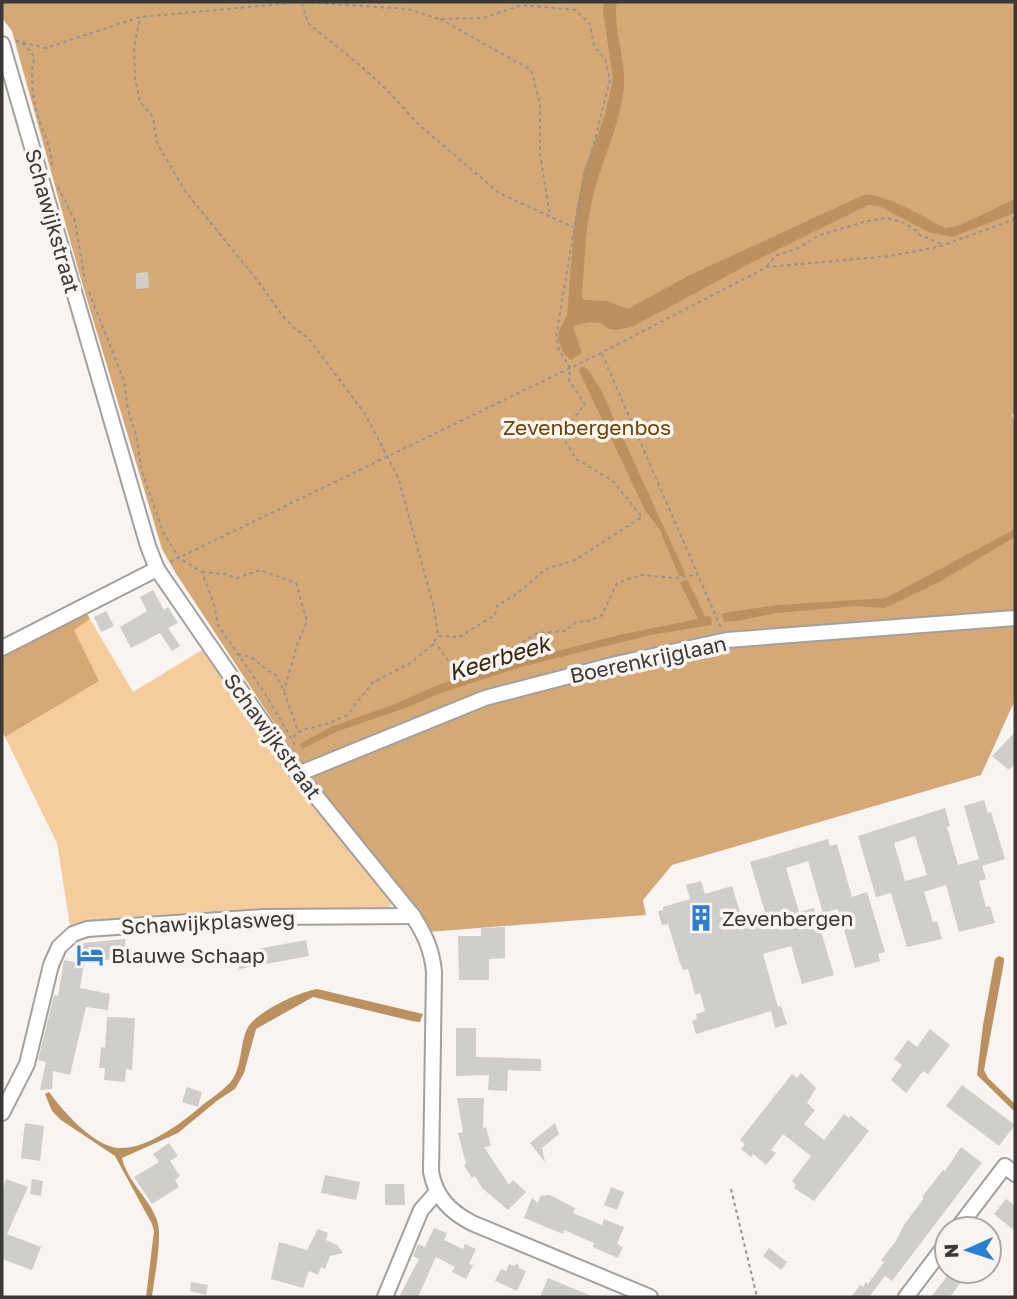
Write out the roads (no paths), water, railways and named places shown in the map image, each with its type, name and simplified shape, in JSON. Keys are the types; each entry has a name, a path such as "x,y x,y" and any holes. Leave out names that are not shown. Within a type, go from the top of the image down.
{"street":[{"name":"Schawijkstraat","path":"6,42 144,533 157,569 298,774 413,916 426,936 433,956 431,1172 437,1192"},
{"path":"2,648 157,569"},
{"name":"Boerenkrijglaan","path":"298,774 485,698 616,664 727,640 1015,618"},
{"name":"Schawijkplasweg","path":"2,1113 27,1063 51,965 60,947 74,934 87,929 264,917 413,916"},
{"path":"968,1215 1005,1166 1015,1174"},
{"path":"385,1297 421,1210 437,1192 446,1206 472,1223 650,1297"},
{"path":"906,1297 933,1261"}],"place":[{"name":"Zevenbergen","path":"701,918"},
{"name":"Blauwe Schaap","path":"90,955"}],"park label":[{"name":"Zevenbergenbos","path":"587,427"}],"water label":[{"name":"Keerbeek","path":"499,657"}]}
